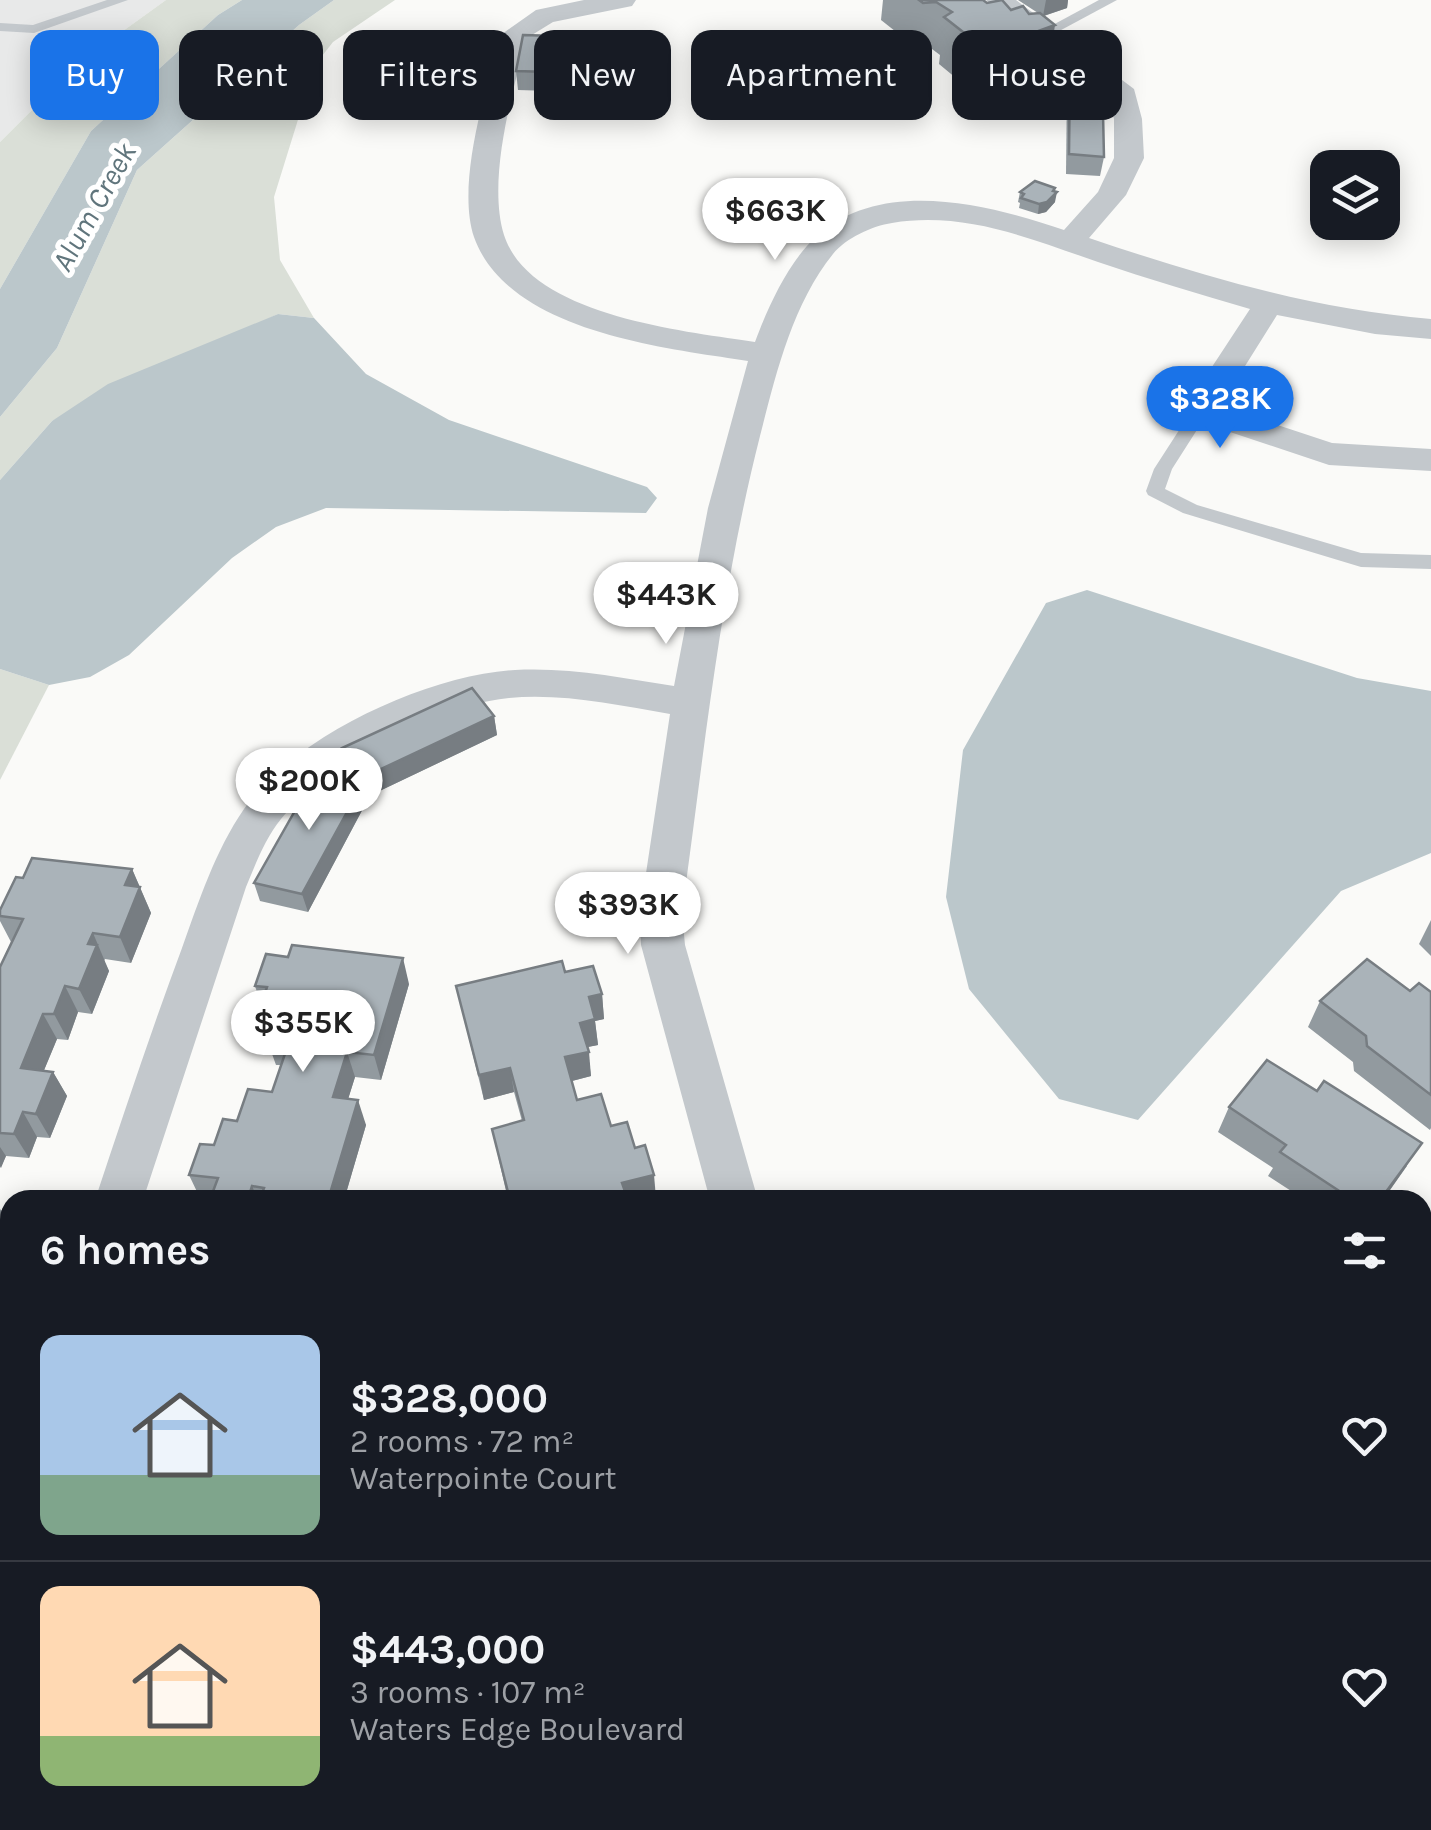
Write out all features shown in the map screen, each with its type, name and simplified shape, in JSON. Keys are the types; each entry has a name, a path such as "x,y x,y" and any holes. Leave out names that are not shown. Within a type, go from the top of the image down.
{"street":[{"path":"623,0 545,16 515,34 486,174 485,220 490,240 504,264 526,283 580,314 608,325 764,352"},
{"path":"999,0 1041,30"},
{"path":"1070,241 1123,176 1129,158 1128,120 1122,97"},
{"path":"731,1190 663,945 661,914 706,599 724,509 764,352 794,289 822,248 849,228 884,215 938,210 998,218 1268,304 1402,328 1431,329"},
{"path":"1268,304 1200,411 1329,454 1431,460"},
{"path":"122,1190 166,1049 220,902 243,846 270,804 314,768 366,735 411,709 458,692 510,684 565,684 692,703"}],"lane":[{"path":"0,27 34,29 121,0"},
{"path":"1051,30 1110,0"},
{"path":"1200,411 1163,469 1155,491 1190,509 1361,560 1431,562"}],"shaded area":[{"path":"0,0 166,0 124,30 30,30 30,112 0,142"},
{"path":"166,0 242,0 202,30 179,30 179,51 159,69 159,30 124,30"},
{"path":"334,0 395,0 351,30 343,30 343,35 323,55 323,30 293,30"},
{"path":"30,112 30,120 103,120 91,131 0,289 0,142"},
{"path":"193,120 298,120 274,197 280,260 314,318 278,314 52,421 0,480 0,417 57,348 137,170"},
{"path":"0,669 49,685 0,780"}],"water":[{"path":"242,0 334,0 293,30 202,30"},
{"name":"Alum Creek","path":"179,51 179,120 193,120 137,170 57,348 0,417 0,289 91,131 103,120 159,120 159,69"},
{"path":"278,314 314,318 366,374 449,420 647,487 657,498 646,513 326,508 276,527 232,558 129,655 90,677 49,685 0,669 0,480 52,421 108,384"},
{"path":"1087,590 1357,678 1431,691 1431,853 1341,891 1138,1120 1059,1099 969,989 946,897 963,750 1046,603"}],"building":[{"path":"919,0 1002,0 1011,10 1023,6 1029,14 1040,13 1055,25 1041,30 961,30 944,17 952,12 936,2"},
{"path":"523,35 534,35 534,72 516,71"},
{"path":"1069,120 1103,120 1104,157 1069,154"},
{"path":"1035,181 1057,192 1039,204 1021,198 1024,194 1020,192"},
{"path":"472,688 494,716 364,777 342,748"},
{"path":"317,772 363,783 302,894 254,883"},
{"path":"32,858 132,869 125,885 140,887 120,937 93,933 88,944 97,945 79,989 65,986 54,1014 43,1014 21,1068 53,1072 36,1114 23,1112 14,1134 0,1133 0,967 23,919 0,916 0,910 16,877 23,878"},
{"path":"292,945 403,958 374,1055 347,1052 333,1097 358,1100 331,1190 263,1190 252,1186 251,1190 214,1190 218,1178 189,1175 200,1144 214,1145 223,1119 237,1121 248,1089 272,1092 289,1042 267,1040 277,1011 260,1008 267,987 255,986 266,954 288,957"},
{"path":"1367,959 1410,991 1419,983 1431,992 1431,1095 1367,1046 1366,1036 1320,1001"},
{"path":"562,961 565,972 593,966 602,994 589,997 595,1019 580,1023 589,1052 565,1057 577,1100 601,1094 611,1126 627,1122 635,1148 645,1145 654,1175 622,1183 624,1190 507,1190 492,1129 524,1120 510,1068 479,1075 456,986"},
{"path":"1267,1060 1317,1091 1324,1081 1422,1143 1387,1190 1338,1190 1280,1152 1286,1145 1229,1107"}]}
